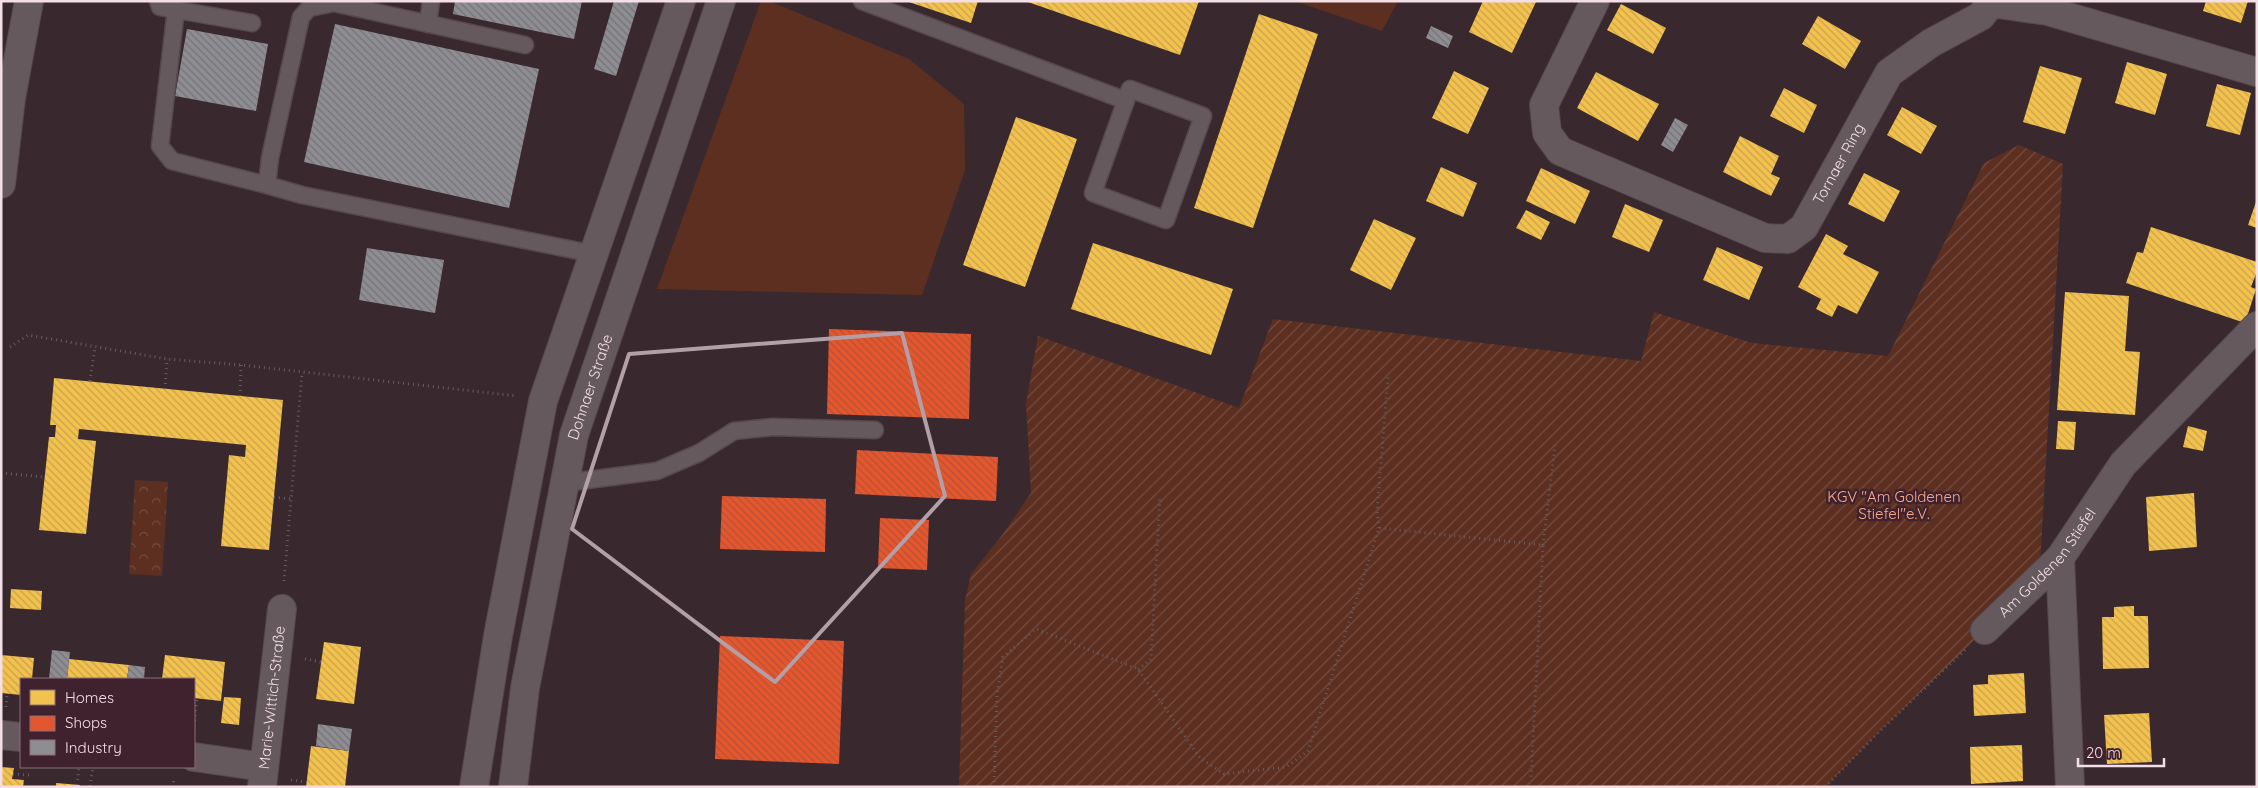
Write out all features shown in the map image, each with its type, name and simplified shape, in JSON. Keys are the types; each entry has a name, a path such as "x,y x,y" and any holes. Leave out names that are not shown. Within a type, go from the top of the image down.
{"street":[{"path":"1,184 6,96 29,1"},
{"path":"474,787 498,636 544,401 681,1"},
{"name":"Dohnaer Straße","path":"513,787 524,688 574,436 721,1"},
{"name":"Tornaer Ring","path":"1595,1 1544,105 1546,133 1560,151 1766,238 1788,239 1804,227 1888,73 1931,43 1981,16 1991,2 2048,11 2257,72"},
{"name":"Am Goldenen Stiefel","path":"1985,630 2060,558 2123,464 2257,326"},
{"path":"2060,558 2070,787"},
{"name":"Marie-Wittich-Straße","path":"270,778 282,610"},
{"path":"1,735 20,737"},
{"path":"195,757 270,778"}],"lane":[{"path":"158,1 160,7 176,8 252,23"},
{"path":"428,24 432,1"},
{"path":"862,1 1124,100"},
{"path":"267,185 270,158 301,17 309,4 334,3 525,45"},
{"path":"176,8 160,146 172,161 302,195 594,254"},
{"path":"1130,89 1204,116 1166,220 1093,194 1124,100 1130,89"},
{"path":"564,483 657,471 699,453 734,431 773,427 875,430"}],"path":[{"path":"10,347 28,335 167,359 241,365 526,397 544,401"},
{"path":"90,381 95,347"},
{"path":"165,388 167,359"},
{"path":"240,396 241,365"},
{"path":"282,610 302,373"},
{"path":"994,787 997,694 1003,657 1036,628 1138,669 1200,758 1224,774 1286,767 1308,751 1379,528 1377,512 1388,377"},
{"path":"1531,779 1543,545 1555,445"},
{"path":"1,472 45,477"},
{"path":"274,497 290,499"},
{"path":"1138,669 1151,659 1160,497"},
{"path":"1379,528 1543,545"},
{"path":"1825,787 1985,630"},
{"path":"195,712 196,698"},
{"path":"77,785 79,768"},
{"path":"90,786 93,768"},
{"path":"13,774 30,775"},
{"path":"270,778 306,782"}],"highlighted area":[{"path":"902,333 945,496 775,682 572,529 629,354"}],"green space":[{"path":"761,1 769,1 909,59 964,104 965,170 922,295 657,289"},
{"path":"1295,1 1398,1 1382,31"},
{"name":"KGV \"Am Goldenen Stiefel\"e.V.","path":"2019,145 2063,164 2040,565 1985,630 1825,787 959,787 965,601 971,574 1003,534 1031,493 1026,404 1038,336 1239,408 1273,319 1641,361 1654,312 1752,343 1888,356 1984,163"},
{"path":"135,480 168,482 162,576 129,574"}],"building: Homes":[{"path":"906,1 978,1 971,23"},
{"path":"1025,1 1199,1 1180,55"},
{"path":"1483,1 1536,2 1512,53 1469,32"},
{"path":"2206,1 2248,1 2241,23 2203,11"},
{"path":"1621,4 1666,28 1653,54 1607,30"},
{"path":"1259,14 1318,34 1253,228 1194,208"},
{"path":"1818,16 1861,41 1845,69 1802,44"},
{"path":"2127,62 2167,74 2155,115 2115,103"},
{"path":"2040,66 2082,78 2065,134 2023,122"},
{"path":"1454,71 1489,88 1468,134 1432,118"},
{"path":"1596,72 1659,104 1638,141 1577,108"},
{"path":"2217,84 2251,93 2240,135 2206,126"},
{"path":"1784,88 1817,105 1804,133 1770,116"},
{"path":"1902,107 1937,126 1921,154 1887,135"},
{"path":"1016,117 1077,139 1025,287 963,265"},
{"path":"1740,136 1779,156 1771,174 1780,178 1771,196 1723,172"},
{"path":"1441,167 1477,183 1463,217 1426,201"},
{"path":"1541,168 1590,191 1575,224 1526,201"},
{"path":"1864,173 1900,191 1884,222 1848,204"},
{"path":"2257,202 2257,228 2248,225"},
{"path":"1625,204 1663,220 1649,252 1612,237"},
{"path":"1526,210 1550,222 1541,240 1516,228"},
{"path":"1374,219 1416,238 1391,290 1350,270"},
{"path":"2151,227 2257,262 2257,271 2251,287 2256,289 2245,323 2126,283 2137,252 2143,253"},
{"path":"1826,234 1848,246 1843,254 1879,272 1857,314 1838,305 1832,317 1816,309 1821,299 1798,287"},
{"path":"1093,243 1233,289 1211,355 1071,309"},
{"path":"1717,247 1763,267 1749,300 1703,280"},
{"path":"2065,292 2129,296 2125,351 2140,352 2135,415 2057,410"},
{"path":"54,378 283,400 269,550 221,546 229,455 245,457 246,445 79,429 78,439 96,441 86,534 39,530 49,437 55,437 56,425 50,425"},
{"path":"2058,421 2076,422 2074,450 2056,449"},
{"path":"2188,426 2207,431 2203,451 2183,447"},
{"path":"2194,493 2197,547 2149,551 2146,497"},
{"path":"11,589 42,591 41,610 10,608"},
{"path":"2134,606 2134,616 2148,616 2149,668 2103,669 2102,617 2114,617 2114,607"},
{"path":"324,642 361,647 354,704 316,699"},
{"path":"1,655 34,658 32,678 20,678 20,695 1,693"},
{"path":"165,655 225,662 221,701 195,698 195,678 162,678"},
{"path":"69,659 129,665 127,678 67,678"},
{"path":"2024,673 2026,713 1974,716 1973,685 1988,684 1988,675"},
{"path":"224,697 241,698 239,725 221,723"},
{"path":"2149,713 2152,762 2107,764 2104,715"},
{"path":"2022,745 2023,781 1971,784 1970,747"},
{"path":"311,746 349,751 345,787 306,787"},
{"path":"1,767 14,768 12,779 24,780 23,787 1,787"},
{"path":"56,783 80,785 80,787 56,787"}],"building: Shops":[{"path":"829,329 971,334 969,419 827,414"},
{"path":"857,450 998,457 996,501 855,494"},
{"path":"722,496 826,499 825,552 720,549"},
{"path":"880,518 929,520 927,570 878,568"},
{"path":"720,636 844,641 839,764 715,759"}],"building: Industry":[{"path":"455,1 582,1 574,39 453,14"},
{"path":"614,1 639,1 616,76 594,69"},
{"path":"335,24 539,69 509,208 304,162"},
{"path":"1431,26 1453,36 1448,48 1426,38"},
{"path":"187,29 268,44 256,111 175,96"},
{"path":"1675,118 1688,125 1673,152 1661,145"},
{"path":"367,248 444,260 435,313 359,300"},
{"path":"52,650 70,652 67,678 49,678"},
{"path":"129,665 145,667 144,678 127,678"},
{"path":"318,724 352,729 349,751 316,746"}]}
